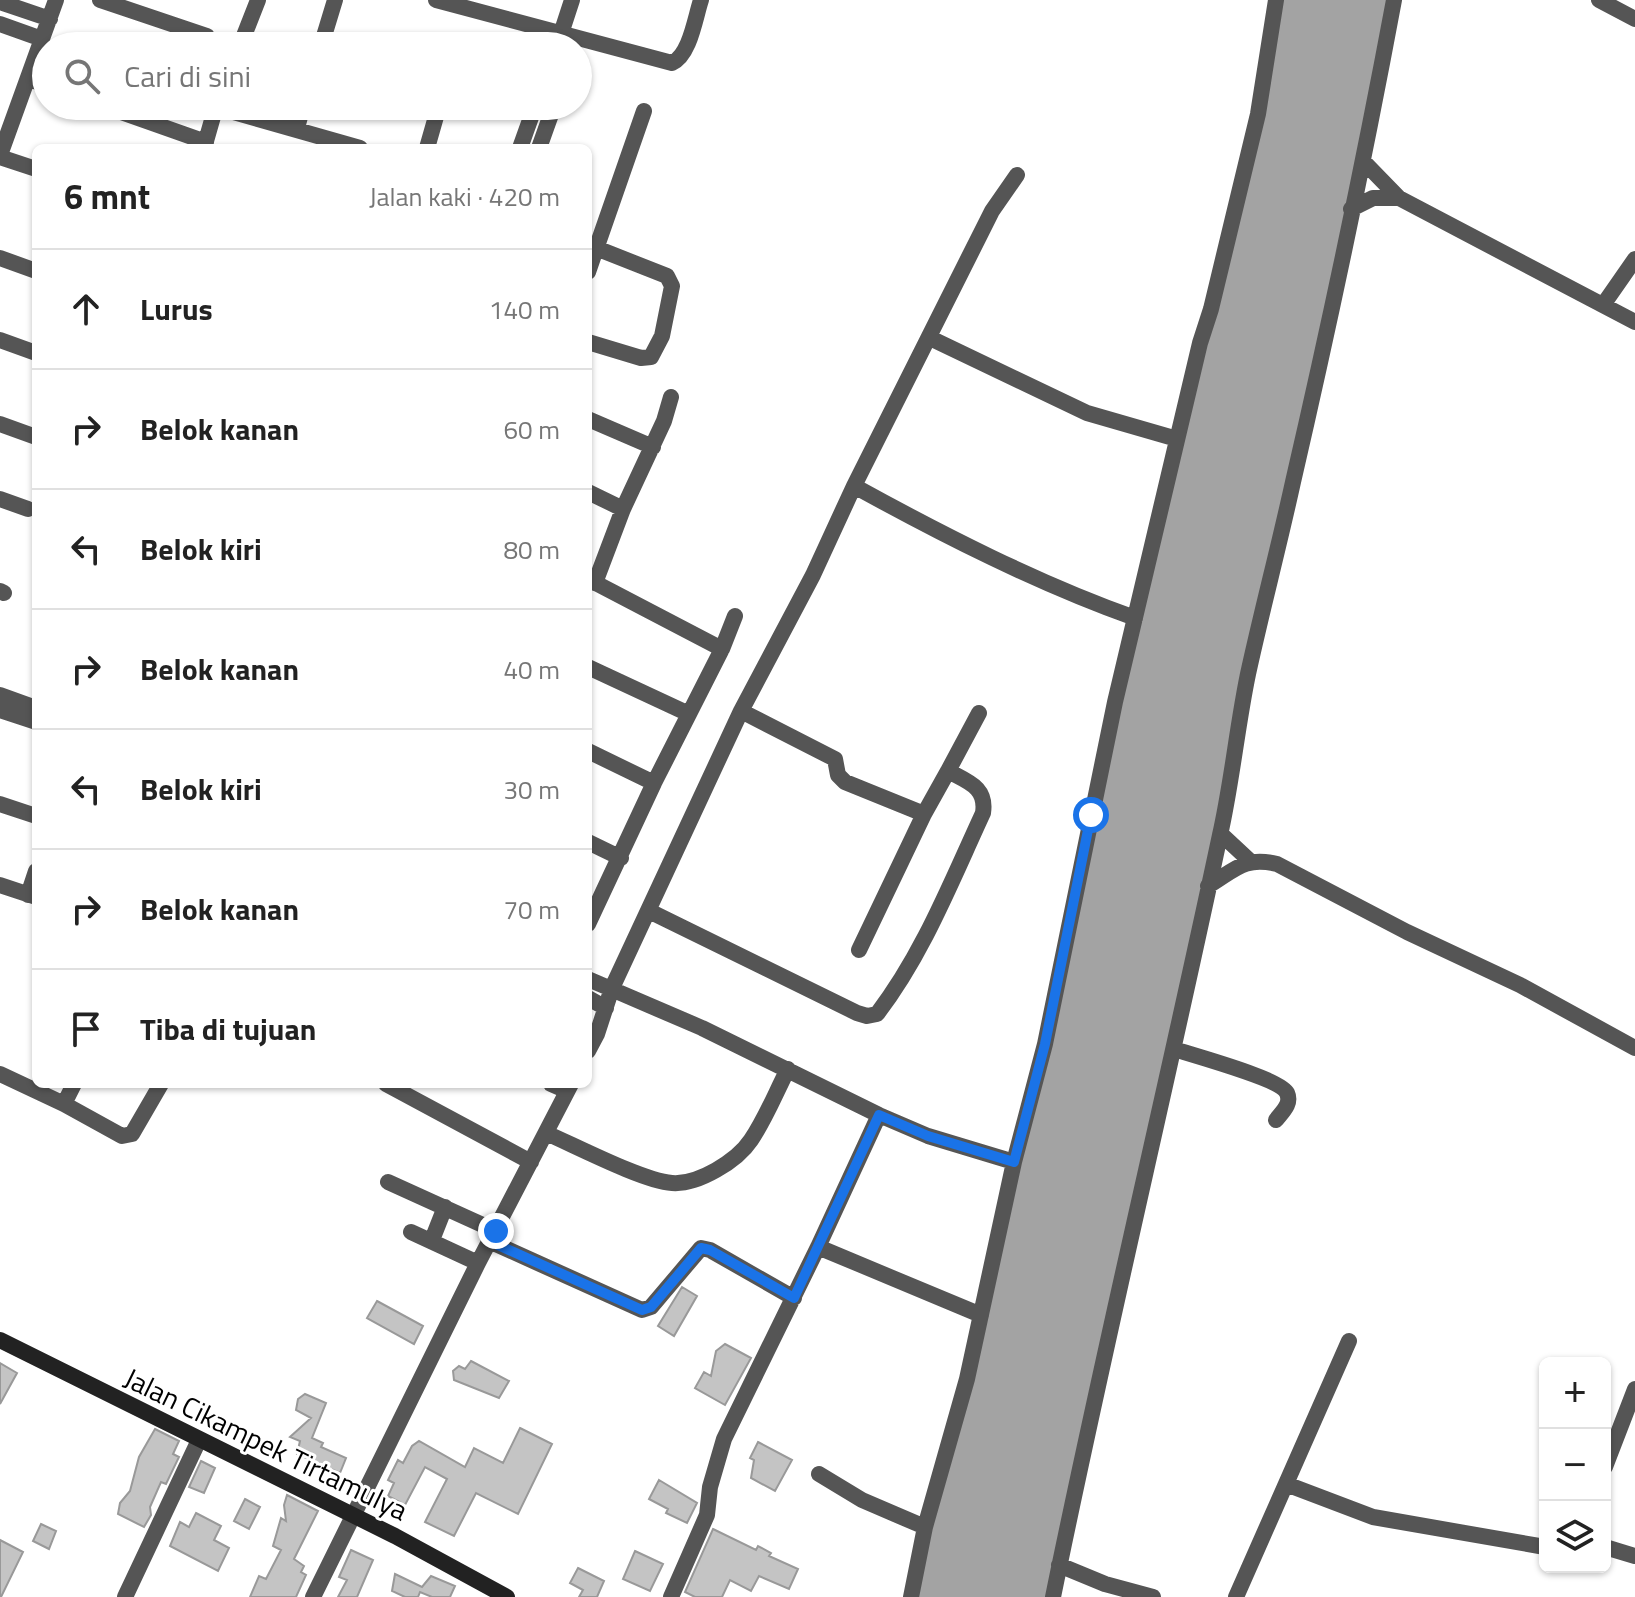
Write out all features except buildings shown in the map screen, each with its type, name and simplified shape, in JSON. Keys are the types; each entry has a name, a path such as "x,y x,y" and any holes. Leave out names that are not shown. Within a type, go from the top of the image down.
{"street":[{"path":"45,32 56,0"},
{"path":"100,0 195,32"},
{"path":"245,32 258,0"},
{"path":"325,32 335,0"},
{"path":"436,0 537,32"},
{"path":"561,32 572,0"},
{"path":"592,45 672,63 679,60 683,52 701,0"},
{"path":"911,1597 925,1527 951,1442 1014,1162 1045,1044 1135,618 1258,114 1276,0"},
{"path":"1053,1597 1106,1339 1221,834 1247,677 1364,162 1394,0"},
{"path":"1599,0 1635,19"},
{"path":"0,2 50,19"},
{"path":"0,24 32,35"},
{"path":"32,68 0,156 32,168"},
{"path":"28,79 32,80"},
{"path":"592,260 644,111"},
{"path":"140,120 202,144"},
{"path":"205,144 212,120"},
{"path":"268,120 347,144"},
{"path":"297,128 299,120"},
{"path":"428,144 435,120"},
{"path":"521,144 530,120"},
{"path":"540,144 549,120"},
{"path":"1364,162 1399,198 1635,322"},
{"path":"592,1041 612,988 741,711 813,575 854,486 992,211 1017,175"},
{"path":"1351,209 1373,198 1399,198"},
{"path":"592,343 641,358 651,357 662,336 672,286 667,276 657,270 596,248"},
{"path":"0,258 32,270"},
{"path":"1603,305 1635,259"},
{"path":"930,338 1087,413 1177,439"},
{"path":"0,340 32,352"},
{"path":"592,579 653,447 671,397"},
{"path":"592,421 653,447"},
{"path":"0,424 32,436"},
{"path":"854,486 1082,599 1135,618"},
{"path":"592,494 623,509"},
{"path":"0,499 28,509"},
{"path":"592,582 722,649"},
{"path":"592,916 654,783 722,649 735,616"},
{"path":"592,669 689,714"},
{"path":"0,695 32,707"},
{"path":"0,710 32,721"},
{"path":"741,711 835,759 838,775 845,782 924,814"},
{"path":"859,950 924,814 979,713"},
{"path":"592,753 654,783"},
{"path":"649,911 857,1013 867,1016 877,1014 925,938 983,813 984,797 978,788 948,771"},
{"path":"0,804 32,815"},
{"path":"1221,834 1250,861"},
{"path":"592,844 621,858"},
{"path":"1208,886 1250,861 1268,862 1292,871 1407,932 1508,979 1635,1048"},
{"path":"0,885 32,896"},
{"path":"592,980 788,1069 879,1115 928,1136 1014,1162"},
{"path":"592,1000 606,1008"},
{"path":"1174,1049 1244,1070 1284,1088 1289,1095 1288,1104 1276,1120"},
{"path":"546,1133 647,1176 674,1183 706,1176 730,1162 750,1142 788,1069"},
{"path":"0,1074 122,1136 132,1134 159,1088"},
{"path":"64,1104 72,1088"},
{"path":"393,1088 531,1162"},
{"path":"313,1597 478,1263 546,1133 562,1088"},
{"path":"671,1597 707,1515 710,1487 724,1439 879,1115"},
{"path":"388,1182 445,1207 493,1236 642,1310 651,1307 701,1248 710,1250 794,1298"},
{"path":"432,1240 445,1207"},
{"path":"411,1232 478,1263"},
{"path":"818,1247 981,1315"},
{"name":"Jalan Cikampek Tirtamulya","path":"0,1340 199,1440 242,1458 507,1597"},
{"path":"1236,1597 1349,1341"},
{"path":"1611,1451 1635,1389"},
{"path":"125,1597 199,1440"},
{"path":"819,1474 862,1500 925,1527"},
{"path":"1286,1484 1373,1517 1539,1546"},
{"path":"1611,1549 1635,1556"},
{"path":"1059,1565 1105,1584 1153,1597"}],"shaded area":[{"path":"1276,0 1394,0 1053,1597 911,1597 951,1442"}],"route":[{"path":"496,1231 489,1241 642,1310 651,1307 701,1248 710,1250 794,1298 879,1115 928,1136 1014,1162 1045,1044 1091,815"}]}
